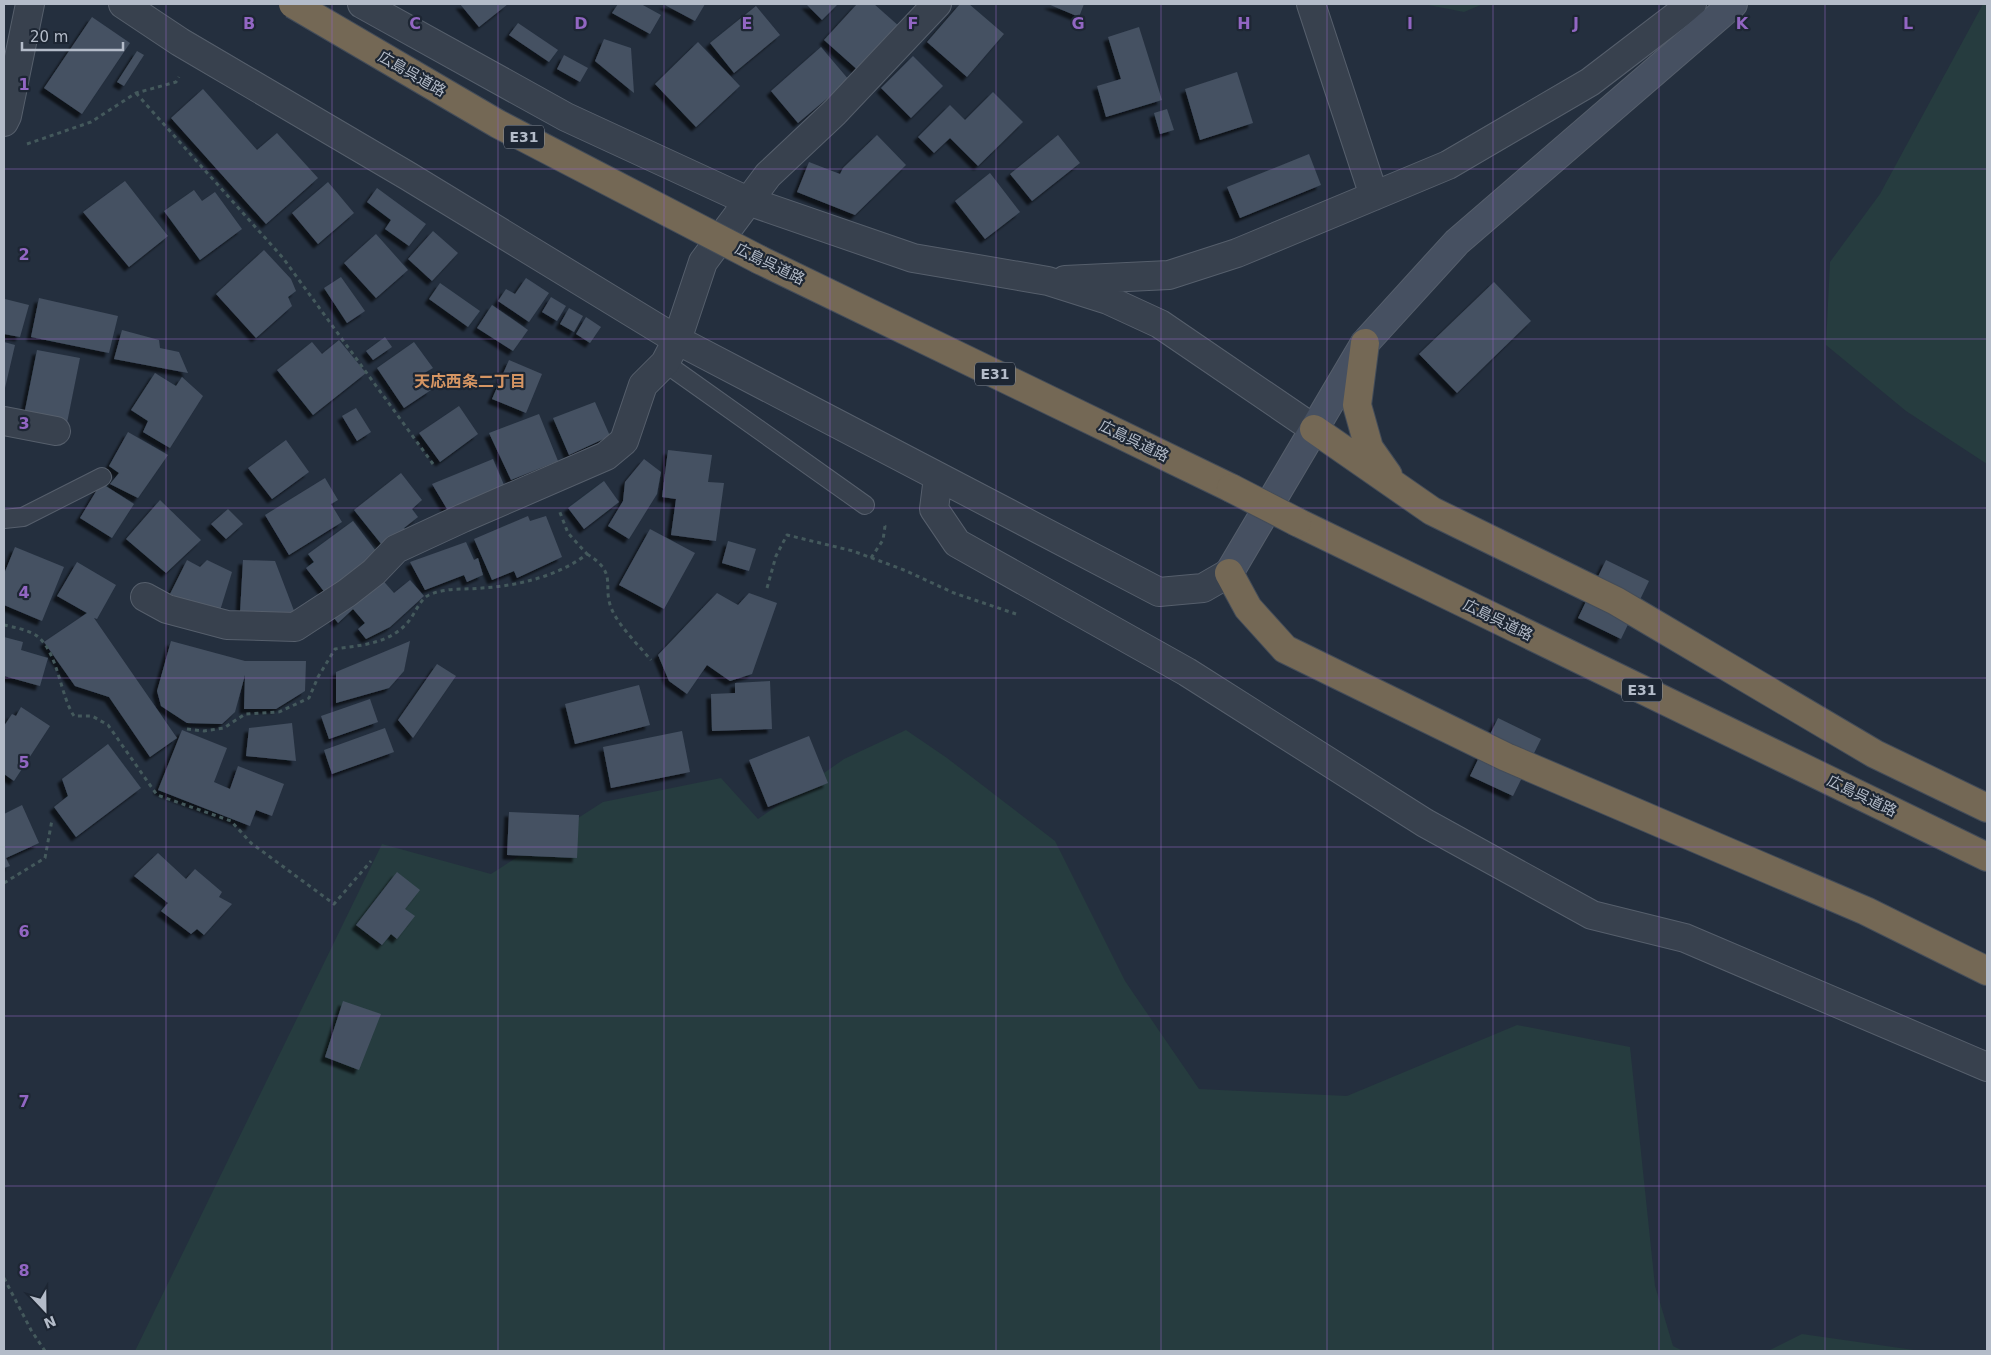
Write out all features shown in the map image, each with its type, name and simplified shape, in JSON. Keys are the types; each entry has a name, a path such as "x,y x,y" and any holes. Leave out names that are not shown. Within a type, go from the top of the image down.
{"highway":[{"name":"広島呉道路","path":"292,4 498,124 760,260 1987,857"},
{"path":"1366,343 1357,405 1369,448 1397,487"},
{"path":"1314,430 1432,511 1616,601 1875,754 1987,808"},
{"path":"1229,573 1248,608 1285,649 1506,757 1866,911 1987,971"}],"street":[{"path":"4,122 7,116 30,4"},
{"path":"124,4 194,50 408,176 677,340 1159,592 1203,588 1229,573 1366,343 1457,242 1733,4"},
{"path":"362,4 566,117 748,201 913,258 1048,281 1108,300 1160,324 1314,430"},
{"path":"146,598 167,609 227,625 295,627 347,593 374,572 396,549 606,456 624,441 643,385 665,363 677,340 703,262 768,175 835,112 937,4"},
{"path":"1311,4 1374,196"},
{"path":"1048,281 1169,275 1237,253 1374,196 1448,164 1590,82 1692,4"},
{"path":"4,421 56,431"},
{"path":"938,477 934,509 957,543 1188,672 1425,823 1592,915 1685,938 1987,1067"}],"lane":[{"path":"665,363 865,505"},
{"path":"4,519 23,517 102,477"}],"path":[{"path":"25,145 91,122 136,93 176,82 194,50"},
{"path":"136,93 283,258 433,464"},
{"path":"548,481 568,533 587,554 600,562 608,576 607,596 614,614 650,660"},
{"path":"768,588 776,556 788,535 853,551 904,570 954,593 1018,614"},
{"path":"187,728 204,731 224,728 245,714 279,712 309,698 318,677 335,650 386,640 408,622 427,596 446,589 504,587 538,578 580,560 587,554"},
{"path":"4,624 37,636 48,650 66,705 74,716 92,716 108,725 158,795 231,821 251,843 334,904 371,861"},
{"path":"4,883 45,858 52,820"},
{"path":"4,1278 31,1330 45,1351"}],"green space":[{"path":"1423,4 1483,4 1464,12"},
{"path":"1983,4 1987,4 1987,464 1906,411 1826,345 1830,262 1880,194"},
{"path":"906,730 947,758 1055,841 1125,981 1199,1089 1347,1096 1517,1025 1630,1047 1655,1286 1673,1346 1683,1351 135,1351 382,844 491,874 603,802 721,778 758,819 844,759"},
{"path":"1802,1334 1921,1351 1768,1351"}],"building":[{"path":"460,4 508,4 479,27"},
{"path":"618,4 641,4 661,15 650,34 612,13"},
{"path":"663,4 705,4 695,21"},
{"path":"806,4 838,4 822,20"},
{"path":"857,4 874,4 900,27 860,72 824,40"},
{"path":"960,4 969,4 1004,34 967,77 927,42"},
{"path":"1048,4 1084,4 1079,17"},
{"path":"756,6 780,35 734,73 710,43"},
{"path":"92,17 130,43 82,114 44,88"},
{"path":"518,23 558,50 549,62 509,35"},
{"path":"1139,27 1162,100 1106,117 1097,86 1121,79 1108,37"},
{"path":"604,39 631,48 634,93 595,61"},
{"path":"698,42 740,86 696,127 655,84"},
{"path":"821,47 849,80 798,123 771,91"},
{"path":"137,51 144,55 124,86 117,82"},
{"path":"564,55 588,68 580,82 557,69"},
{"path":"913,56 943,86 911,118 881,88"},
{"path":"1237,72 1253,123 1200,140 1185,89"},
{"path":"203,89 257,150 277,133 318,178 266,224 171,118"},
{"path":"993,92 1023,122 978,166 950,138 934,153 918,137 950,105 965,120"},
{"path":"1167,109 1174,130 1160,134 1154,113"},
{"path":"877,135 906,165 855,215 797,192 809,162 840,174 843,168"},
{"path":"1058,135 1080,163 1032,201 1010,174"},
{"path":"1309,154 1321,185 1240,218 1227,187"},
{"path":"990,173 1020,212 985,239 955,201"},
{"path":"125,181 168,236 129,267 83,212"},
{"path":"328,182 354,213 318,244 292,213"},
{"path":"377,188 426,224 409,246 385,229 391,220 367,202"},
{"path":"194,190 202,201 215,192 242,229 200,260 164,211"},
{"path":"433,231 458,253 432,281 408,259"},
{"path":"376,234 408,270 376,298 344,263"},
{"path":"264,250 291,279 296,291 288,297 292,306 256,338 216,294"},
{"path":"341,277 365,311 347,323 324,288"},
{"path":"526,278 549,293 529,322 498,301 506,289 515,294"},
{"path":"1494,282 1531,321 1457,393 1419,354"},
{"path":"440,283 480,311 468,327 429,299"},
{"path":"551,297 566,306 557,321 542,312"},
{"path":"39,298 118,316 109,353 31,337"},
{"path":"5,299 29,305 20,337 4,334"},
{"path":"492,305 528,330 513,351 477,328"},
{"path":"569,308 583,316 574,332 560,324"},
{"path":"586,317 601,327 590,343 576,334"},
{"path":"122,330 159,340 160,348 179,352 188,373 114,359"},
{"path":"385,337 392,347 373,360 366,351"},
{"path":"339,340 366,373 313,415 277,370 312,342 322,354"},
{"path":"4,342 15,345 5,388 4,388"},
{"path":"414,342 433,368 421,375 431,390 404,408 377,368"},
{"path":"37,350 80,358 67,423 24,415"},
{"path":"509,360 542,374 526,413 492,399"},
{"path":"155,373 176,386 182,377 203,396 170,448 143,432 148,421 131,410"},
{"path":"595,402 610,436 569,455 553,418"},
{"path":"459,406 478,434 440,462 419,433"},
{"path":"356,408 371,432 357,441 342,416"},
{"path":"539,414 558,461 511,480 489,433"},
{"path":"128,432 168,455 138,498 110,484 119,473 109,466"},
{"path":"286,440 309,472 272,499 248,468"},
{"path":"668,450 712,455 708,482 724,483 716,541 671,535 676,499 662,497"},
{"path":"493,459 507,492 450,514 432,484"},
{"path":"644,459 661,472 657,494 629,539 608,526 623,501 625,482"},
{"path":"401,473 422,500 412,509 418,517 404,528 408,533 386,550 354,510"},
{"path":"325,478 338,500 331,504 342,522 289,555 265,515"},
{"path":"604,481 619,502 584,529 568,508"},
{"path":"101,483 134,504 112,538 80,518"},
{"path":"160,500 201,540 166,573 126,539"},
{"path":"228,509 243,524 226,539 211,524"},
{"path":"528,516 530,521 546,516 562,557 517,578 514,571 492,580 474,539"},
{"path":"353,521 382,559 329,598 306,568 314,562 308,554"},
{"path":"650,529 695,553 664,609 619,585"},
{"path":"728,541 756,549 749,571 722,563"},
{"path":"466,542 474,560 478,558 483,575 467,582 464,575 425,590 410,562"},
{"path":"15,547 64,567 42,621 4,605 4,574"},
{"path":"187,560 200,567 207,560 232,572 218,617 170,594"},
{"path":"243,560 275,561 296,616 240,613"},
{"path":"1606,560 1649,581 1621,639 1578,618"},
{"path":"77,562 116,585 97,619 94,618 177,738 150,757 109,697 75,686 44,642 87,613 57,596"},
{"path":"379,576 394,593 410,580 424,596 390,627 366,639 358,629 365,623 353,609 338,623 334,618"},
{"path":"717,593 738,605 749,593 777,603 752,674 730,681 707,665 687,694 669,681 658,655"},
{"path":"4,637 23,642 21,650 48,658 40,686 4,676"},
{"path":"171,641 245,661 306,661 305,691 276,709 244,709 245,675 235,712 222,724 187,723 161,706 157,691"},
{"path":"410,641 404,671 389,688 336,703 336,672"},
{"path":"437,664 456,676 413,738 398,720"},
{"path":"770,681 772,729 712,731 711,694 735,693 735,683"},
{"path":"639,685 650,725 575,744 565,704"},
{"path":"370,699 378,722 329,739 321,716"},
{"path":"21,707 50,726 14,781 4,774 4,726 12,714 16,716"},
{"path":"1498,718 1541,739 1513,796 1470,776"},
{"path":"292,723 296,761 246,756 249,728"},
{"path":"385,728 394,752 332,774 324,750"},
{"path":"182,730 227,748 214,782 230,789 238,766 284,784 272,816 256,810 250,826 158,790"},
{"path":"682,731 690,772 611,788 603,747"},
{"path":"809,736 828,783 768,807 749,760"},
{"path":"108,744 141,788 76,837 54,807 68,796 62,779"},
{"path":"22,805 39,843 6,858 10,866 4,868 4,814"},
{"path":"509,812 579,815 577,858 507,855"},
{"path":"158,853 186,879 195,869 222,892 219,897 232,904 204,935 197,929 191,934 161,911 168,903 134,876"},
{"path":"397,872 420,890 405,909 415,916 397,939 391,934 382,945 356,925"},
{"path":"343,1001 381,1014 359,1070 325,1057"}],"district":[{"name":"天応西条二丁目","path":"470,381"}]}
